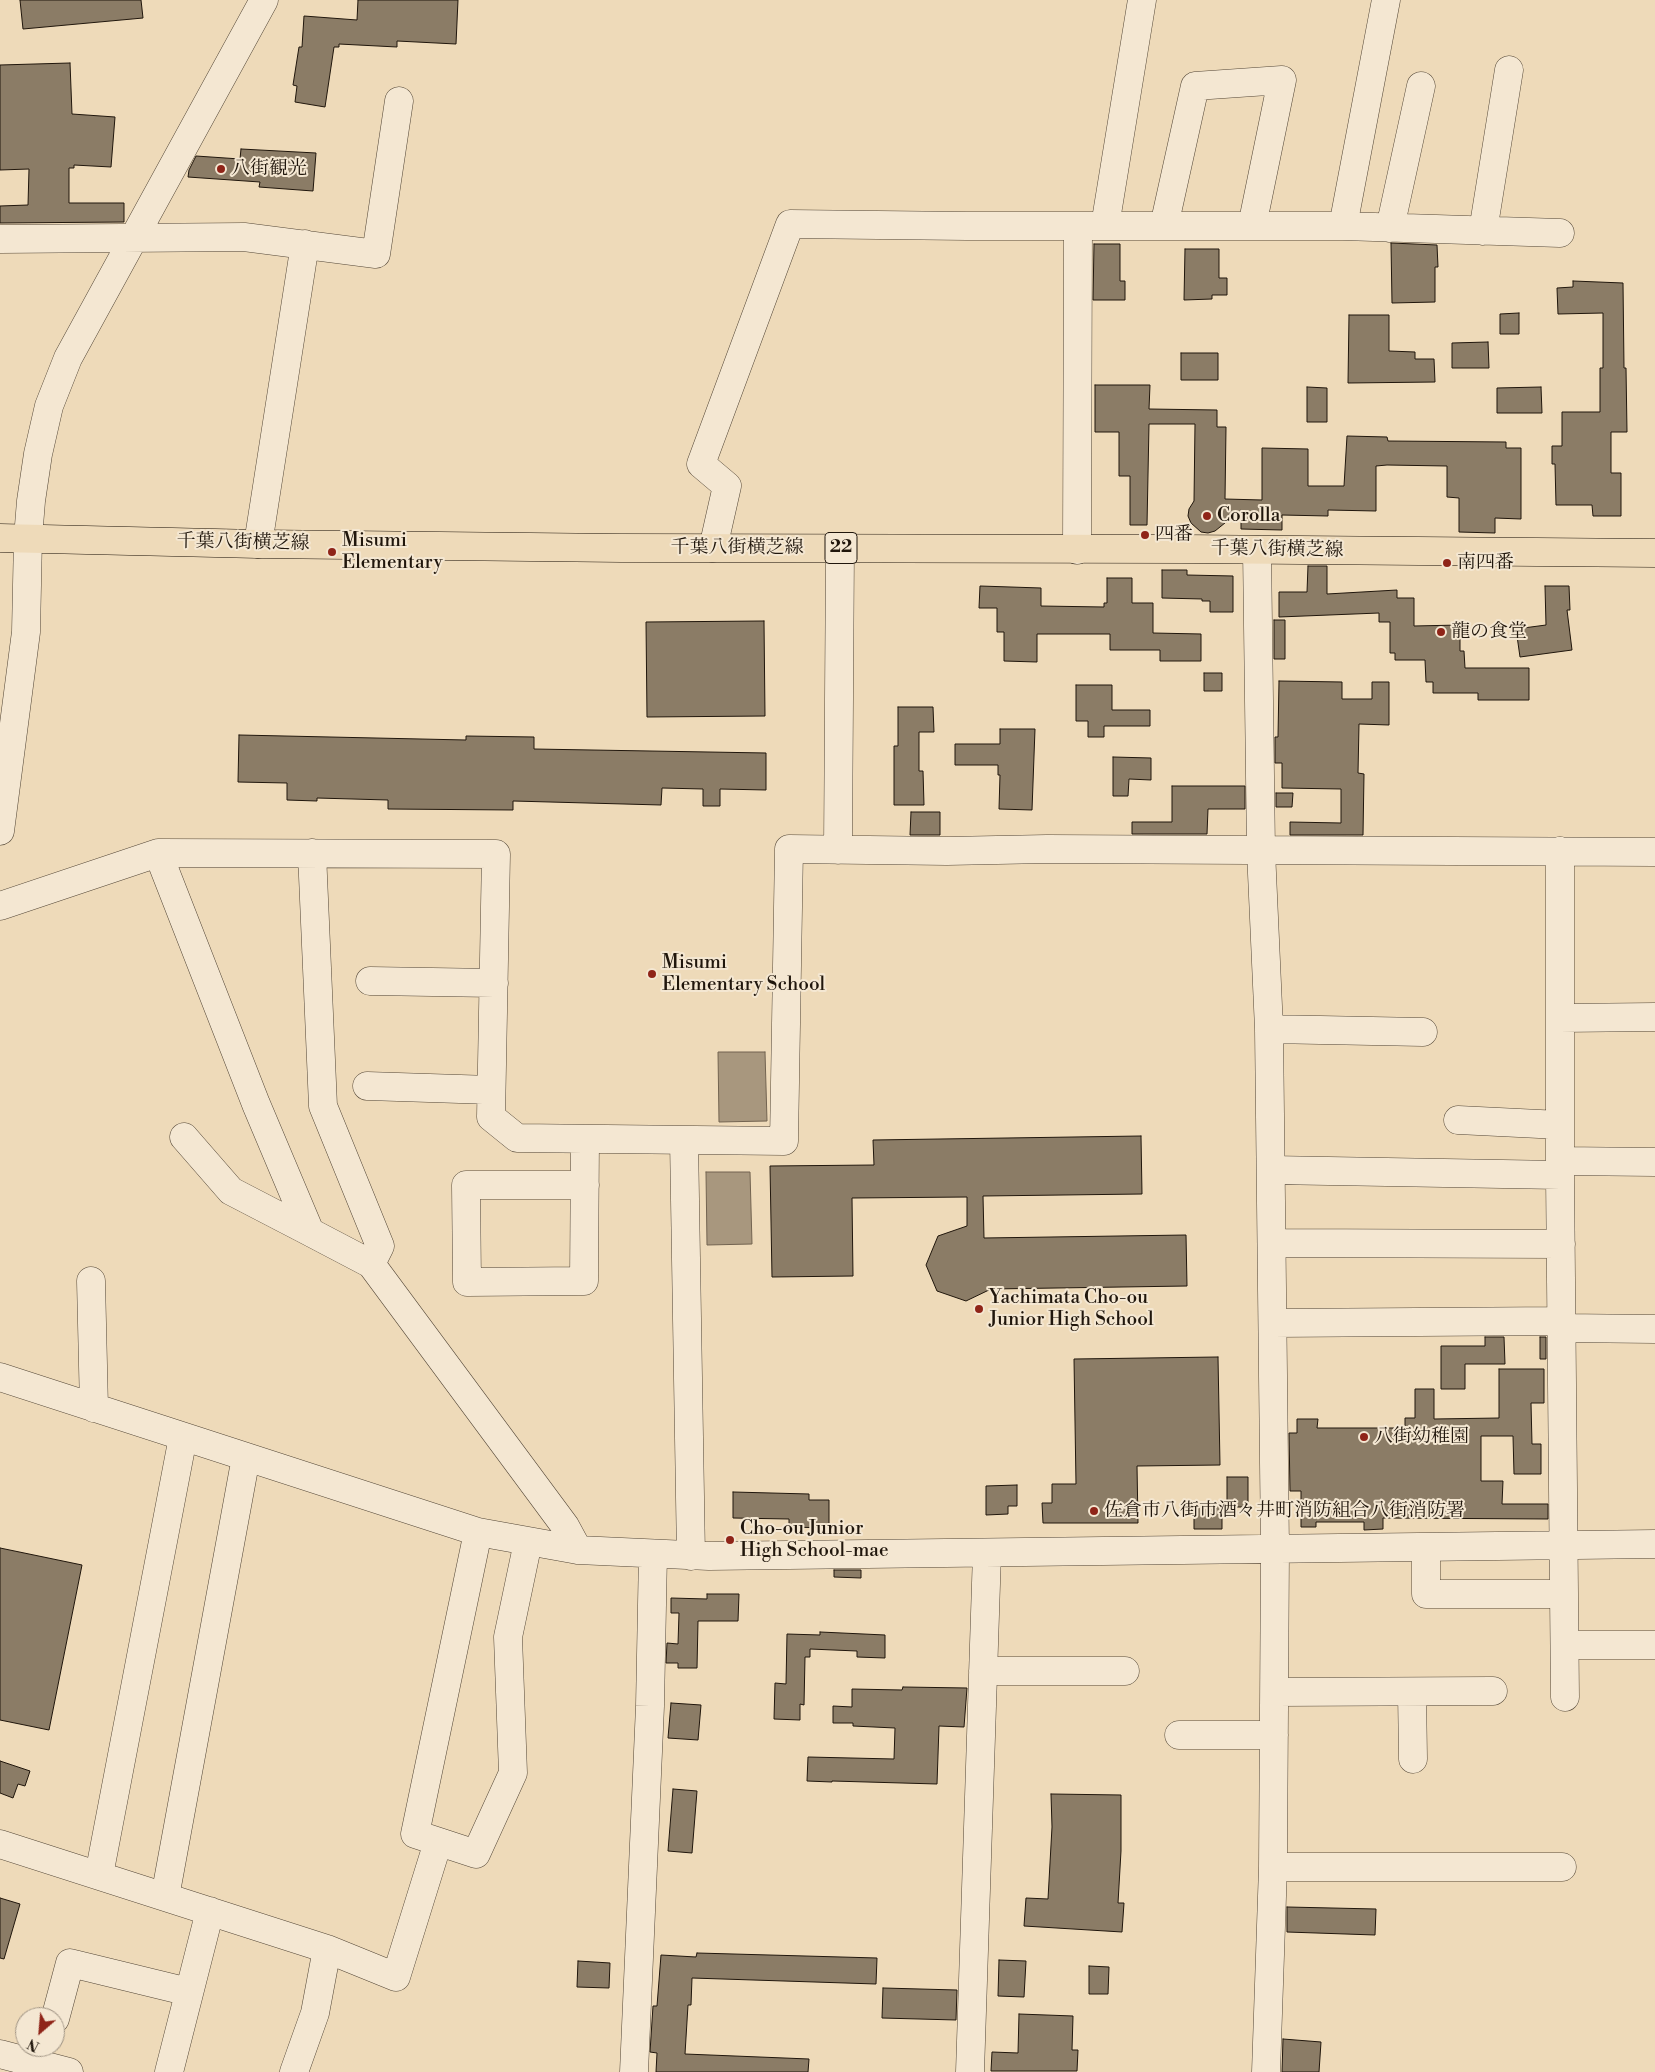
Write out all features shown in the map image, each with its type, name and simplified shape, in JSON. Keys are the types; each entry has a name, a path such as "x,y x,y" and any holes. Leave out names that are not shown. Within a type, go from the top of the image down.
{"main road":[{"name":"千葉八街横芝線","path":"0,538 258,544 1655,553"}],"street":[{"path":"0,831 26,632 28,538 31,501 38,454 49,406 68,358 264,0"},
{"path":"1077,550 1091,226 1142,0"},
{"path":"1342,226 1386,0"},
{"path":"1483,231 1509,70"},
{"path":"1164,226 1195,86 1282,80 1252,226"},
{"path":"1390,228 1422,86"},
{"path":"0,239 244,237 376,254 399,101"},
{"path":"712,548 727,486 701,464 790,224 1342,226 1560,233"},
{"path":"258,544 305,244"},
{"path":"838,850 840,548"},
{"path":"1257,550 1261,851 1269,1029 1275,1549 1274,1867 1266,2072"},
{"path":"0,906 158,852 496,854 491,1117 518,1138 784,1141 790,849 1655,852"},
{"path":"1560,851 1560,1168 1565,1697"},
{"path":"158,852 253,1095 310,1232"},
{"path":"312,853 323,1106 380,1246 372,1264"},
{"path":"370,981 494,983"},
{"path":"1560,1018 1655,1017"},
{"path":"1269,1029 1423,1032"},
{"path":"367,1086 492,1090"},
{"path":"1458,1120 1560,1125"},
{"path":"184,1137 231,1191 372,1264 565,1526 578,1550"},
{"path":"585,1139 585,1185 584,1281 468,1282 466,1185 585,1185"},
{"path":"684,1140 691,1556"},
{"path":"1270,1170 1560,1168 1655,1162"},
{"path":"1272,1243 1561,1244"},
{"path":"91,1281 94,1408"},
{"path":"1273,1323 1562,1325 1655,1329"},
{"path":"0,1377 478,1532 578,1550 691,1556 1655,1544"},
{"path":"99,1875 183,1437"},
{"path":"165,1897 246,1457"},
{"path":"478,1532 414,1834 476,1854 513,1773 508,1637 528,1542"},
{"path":"1426,1547 1426,1594 1564,1594"},
{"path":"970,2072 987,1553"},
{"path":"634,2072 650,1706 653,1554"},
{"path":"1565,1645 1655,1645"},
{"path":"983,1671 1126,1671"},
{"path":"1274,1692 1493,1691"},
{"path":"1412,1692 1413,1759"},
{"path":"1179,1735 1274,1735"},
{"path":"0,1844 327,1949 396,1978 438,1842"},
{"path":"1274,1867 1562,1866"},
{"path":"169,2072 210,1911"},
{"path":"294,2072 314,2013 327,1949"},
{"path":"58,2007 70,1963 189,1992"},
{"path":"0,2054 15,2055"},
{"path":"46,2057 69,2072"}],"shaded area":[{"path":"718,1052 765,1052 767,1121 719,1122"},
{"path":"706,1172 750,1172 752,1244 707,1245"}],"building":[{"path":"20,0 141,0 143,18 23,29"},
{"path":"358,0 458,0 456,44 397,41 397,47 339,44 339,47 334,47 325,107 295,102 297,86 293,85 299,47 302,47 304,16 357,20"},
{"path":"70,63 72,114 115,117 111,167 74,165 74,168 69,168 69,203 124,203 124,222 0,223 0,206 28,205 29,169 0,170 0,65"},
{"path":"241,149 316,153 313,191 259,187 260,182 188,177 189,170 196,156 240,159"},
{"path":"1391,243 1437,245 1438,267 1435,267 1435,302 1392,303"},
{"path":"1094,244 1120,244 1120,281 1125,281 1125,300 1093,300"},
{"path":"1185,249 1219,249 1219,278 1227,278 1227,295 1212,295 1212,299 1184,300"},
{"path":"1573,281 1623,283 1627,432 1611,432 1611,473 1621,473 1621,516 1593,516 1592,505 1556,505 1555,464 1552,464 1552,446 1562,446 1562,412 1600,412 1600,368 1603,368 1603,313 1558,314 1557,288 1573,287"},
{"path":"1519,313 1519,334 1500,334 1500,314"},
{"path":"1349,315 1389,315 1389,351 1415,352 1415,359 1434,359 1435,382 1348,383"},
{"path":"1488,342 1489,368 1452,368 1452,343"},
{"path":"1181,353 1218,353 1218,380 1181,380"},
{"path":"1095,385 1150,385 1149,409 1217,410 1217,427 1226,427 1225,499 1262,500 1262,448 1308,449 1308,486 1344,486 1347,436 1387,437 1388,441 1506,442 1506,448 1521,448 1521,519 1495,518 1495,533 1459,532 1459,498 1447,497 1447,466 1387,465 1376,466 1376,511 1328,510 1328,516 1282,515 1282,530 1241,529 1241,510 1215,531 1201,532 1191,523 1188,516 1189,509 1194,501 1195,424 1149,424 1147,525 1130,525 1130,476 1119,476 1119,432 1095,432"},
{"path":"1307,387 1327,388 1327,422 1307,422"},
{"path":"1541,387 1542,413 1497,413 1497,388"},
{"path":"1308,566 1327,566 1327,594 1397,590 1397,598 1414,598 1414,626 1460,625 1460,651 1464,651 1465,668 1529,668 1529,700 1478,700 1478,693 1433,693 1433,682 1426,682 1425,660 1395,660 1395,653 1390,653 1390,622 1379,622 1379,613 1279,617 1279,592 1307,592"},
{"path":"1162,570 1187,570 1187,575 1233,576 1233,612 1210,612 1210,601 1202,601 1202,599 1162,598"},
{"path":"1107,578 1132,578 1132,603 1153,603 1153,633 1201,634 1201,661 1160,661 1160,650 1110,650 1110,634 1037,634 1037,662 1004,661 1004,632 997,632 997,608 979,608 980,586 1041,588 1041,606 1104,607 1104,603 1107,603"},
{"path":"1545,586 1569,586 1570,610 1567,610 1572,650 1520,657 1516,629 1546,625"},
{"path":"1274,620 1285,620 1285,659 1274,659"},
{"path":"764,621 765,716 647,717 646,622"},
{"path":"1204,673 1222,673 1222,691 1204,691"},
{"path":"1279,681 1342,682 1342,699 1372,699 1372,682 1389,682 1389,725 1359,724 1358,773 1364,774 1363,835 1290,835 1290,822 1341,823 1341,789 1282,788 1282,763 1275,763 1275,737 1278,737"},
{"path":"1076,685 1112,685 1112,710 1150,710 1150,726 1104,726 1104,737 1088,737 1088,721 1076,721"},
{"path":"898,707 933,707 934,732 919,732 919,771 923,771 924,805 894,805 894,746 898,746"},
{"path":"1000,729 1035,729 1032,810 999,809 1000,775 998,775 998,765 955,765 955,744 1000,744"},
{"path":"239,735 466,740 466,736 534,737 534,749 766,753 766,790 720,789 720,806 703,806 703,789 662,788 661,805 513,801 513,810 388,809 388,800 317,798 317,801 287,800 287,783 238,782"},
{"path":"1113,757 1151,758 1151,780 1129,779 1128,796 1113,796"},
{"path":"1172,786 1245,786 1245,809 1208,809 1207,834 1132,834 1132,822 1172,822"},
{"path":"1276,793 1293,793 1292,807 1276,807"},
{"path":"911,812 940,812 940,835 910,835"},
{"path":"1141,1136 1142,1194 983,1196 984,1238 1186,1235 1187,1286 991,1289 966,1301 937,1291 926,1265 938,1236 967,1226 967,1197 852,1198 853,1276 772,1277 770,1166 874,1165 873,1140"},
{"path":"1485,1337 1504,1337 1505,1364 1465,1364 1465,1389 1441,1389 1441,1346 1485,1346"},
{"path":"1540,1337 1546,1337 1546,1359 1540,1359"},
{"path":"1218,1357 1220,1465 1137,1466 1138,1523 1043,1523 1042,1503 1052,1503 1052,1484 1076,1484 1074,1359"},
{"path":"1499,1369 1544,1369 1544,1403 1531,1403 1532,1444 1541,1444 1541,1474 1514,1474 1513,1436 1481,1436 1481,1481 1503,1481 1502,1504 1548,1504 1548,1519 1383,1518 1383,1529 1364,1530 1364,1522 1316,1522 1316,1527 1301,1527 1301,1491 1290,1491 1289,1433 1297,1433 1297,1419 1318,1419 1317,1428 1405,1428 1405,1418 1415,1418 1415,1389 1434,1389 1434,1419 1499,1418"},
{"path":"1227,1477 1248,1477 1248,1507 1227,1507"},
{"path":"1017,1485 1017,1506 1008,1506 1008,1514 986,1515 986,1486"},
{"path":"733,1492 809,1494 809,1500 829,1500 829,1528 789,1527 789,1519 733,1518"},
{"path":"1194,1503 1222,1503 1222,1529 1194,1529"},
{"path":"0,1548 82,1565 49,1730 0,1720"},
{"path":"834,1570 861,1570 861,1578 834,1577"},
{"path":"707,1594 739,1594 738,1621 698,1621 697,1668 678,1668 678,1663 666,1663 667,1643 678,1644 679,1613 671,1613 671,1598 707,1599"},
{"path":"820,1632 885,1635 885,1658 857,1657 857,1651 810,1649 810,1657 805,1657 804,1705 800,1704 800,1720 774,1719 775,1683 786,1684 787,1634 820,1635"},
{"path":"903,1687 967,1688 964,1727 939,1726 937,1784 807,1781 808,1757 894,1759 895,1728 853,1726 853,1723 833,1723 833,1706 852,1707 852,1689 902,1690"},
{"path":"671,1703 701,1705 698,1740 668,1738"},
{"path":"0,1761 30,1771 25,1786 18,1784 13,1798 0,1793"},
{"path":"673,1789 697,1791 692,1853 668,1851"},
{"path":"1051,1794 1121,1795 1121,1851 1118,1903 1124,1903 1122,1932 1024,1926 1026,1898 1048,1899 1052,1827"},
{"path":"0,1898 20,1904 4,1959 0,1958"},
{"path":"1287,1907 1376,1909 1375,1935 1287,1932"},
{"path":"697,1953 877,1958 876,1984 692,1978 691,2005 688,2005 685,2054 809,2059 808,2072 656,2072 657,2053 650,2052 653,2006 657,2006 661,1955 696,1957"},
{"path":"999,1960 1026,1961 1024,1997 998,1996"},
{"path":"578,1961 610,1963 609,1988 577,1987"},
{"path":"1089,1966 1109,1967 1108,1994 1089,1994"},
{"path":"883,1988 957,1990 956,2020 882,2018"},
{"path":"1019,2014 1073,2016 1072,2050 1078,2050 1077,2071 991,2071 992,2052 1018,2053"},
{"path":"1283,2039 1321,2042 1319,2072 1282,2072"}],"place":[{"name":"八街観光","path":"221,169"},
{"name":"Corolla","path":"1207,516"},
{"name":"四番","path":"1145,535"},
{"name":"Misumi Elementary","path":"332,552"},
{"name":"南四番","path":"1447,563"},
{"name":"龍の食堂","path":"1441,632"},
{"name":"Misumi Elementary School","path":"652,974"},
{"name":"Yachimata Cho-ou Junior High School","path":"979,1309"},
{"name":"八街幼稚園","path":"1364,1437"},
{"name":"佐倉市八街市酒々井町消防組合八街消防署","path":"1094,1511"},
{"name":"Cho-ou Junior High School-mae","path":"730,1540"}]}
